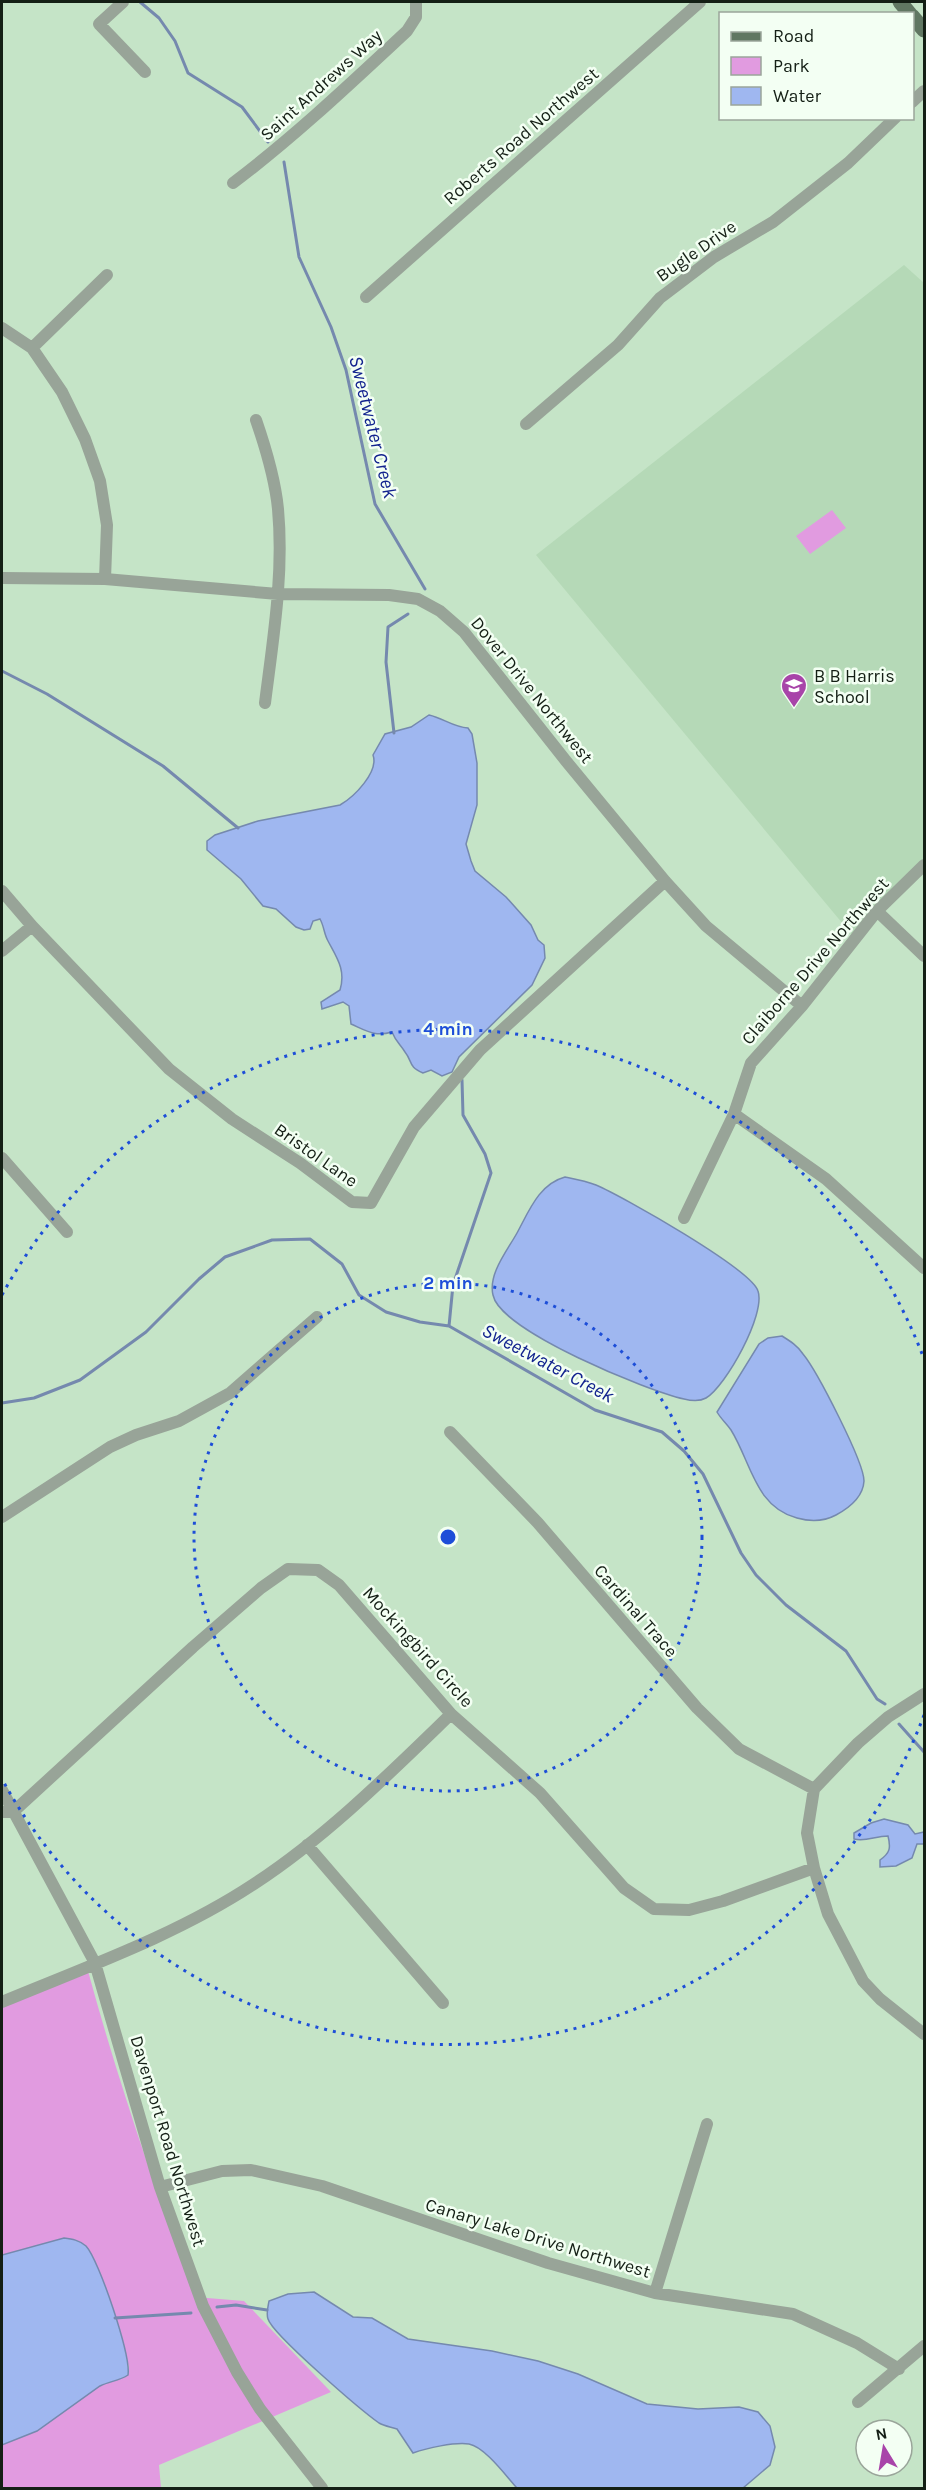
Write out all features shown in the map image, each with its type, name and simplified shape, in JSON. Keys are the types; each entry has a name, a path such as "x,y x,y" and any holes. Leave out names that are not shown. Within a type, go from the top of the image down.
{"main road":[{"path":"914,18 924,30"}],"street":[{"path":"123,2 99,24 145,72"},
{"name":"Saint Andrews Way","path":"232,183 263,161 323,109 407,31 416,17 416,2"},
{"name":"Roberts Road Northwest","path":"366,297 700,2"},
{"name":"Bugle Drive","path":"526,424 618,345 660,298 714,257 773,222 848,163 893,120"},
{"path":"32,348 107,275"},
{"path":"2,328 32,348 62,392 85,439 100,482 107,525 105,579"},
{"path":"256,420 269,458 278,510 278,594 265,703"},
{"name":"Dover Drive Northwest","path":"2,578 105,579 278,594 389,595 418,600 440,611 464,632 566,761 665,881 706,926 802,1006"},
{"name":"Claiborne Drive Northwest","path":"684,1218 734,1114 751,1064 802,1006 877,911 924,865"},
{"name":"Bristol Lane","path":"32,926 168,1069 232,1119 300,1163 352,1202 371,1203 414,1126 464,1067 665,881"},
{"path":"2,891 32,926 2,951"},
{"path":"877,911 924,956"},
{"path":"734,1114 826,1179 924,1268"},
{"path":"2,1158 67,1232"},
{"path":"2,1517 110,1446 179,1421 230,1393 317,1317"},
{"name":"Cardinal Trace","path":"450,1432 538,1523 718,1730 739,1749 814,1789"},
{"name":"Mockingbird Circle","path":"8,1812 261,1588 288,1569 318,1570 339,1585 451,1714 540,1793 624,1888 654,1909 689,1910 723,1901 814,1868"},
{"path":"924,1694 888,1717 814,1789 807,1833 814,1868 828,1914 863,1981 880,1999 924,2034"},
{"path":"2,2002 166,1932 228,1901 255,1884 307,1845 370,1791 451,1714"},
{"name":"Davenport Road Northwest","path":"2,1790 8,1812 95,1964 160,2187 179,2244 212,2326 260,2409 322,2488"},
{"path":"307,1845 443,2003"},
{"path":"655,2293 707,2124"},
{"name":"Canary Lake Drive Northwest","path":"160,2187 222,2171 251,2170 322,2186 548,2263 655,2293 793,2314 858,2343 898,2368"},
{"path":"858,2402 924,2346"}],"shaded area":[{"name":"B B Harris School","path":"904,265 924,283 924,863 853,936 536,555"}],"green space":[{"path":"832,510 846,528 810,554 796,536"},
{"path":"88,1971 138,2135 195,2297 244,2301 331,2392 159,2465 161,2488 2,2488 2,2445 37,2431 100,2386 128,2375 129,2367 106,2289 86,2246 64,2238 2,2255 2,2000"}],"water":[{"path":"429,715 468,728 472,734 477,763 477,805 466,844 471,861 475,871 506,897 531,925 538,940 544,945 545,958 532,985 459,1057 452,1072 442,1076 431,1070 423,1073 415,1069 392,1032 376,1034 351,1024 349,1006 343,1002 322,1009 321,1002 340,990 342,976 340,964 320,919 313,921 310,929 304,930 296,927 276,909 263,906 241,879 207,850 207,841 215,835 258,821 340,805 358,790 369,776 374,762 373,755 385,734 411,727"},
{"path":"565,1177 596,1185 657,1218 711,1251 750,1281 758,1291 759,1302 756,1316 742,1349 724,1379 706,1398 695,1401 666,1394 578,1357 547,1342 521,1325 502,1309 493,1295 493,1279 499,1263 536,1199 548,1186"},
{"path":"782,1336 801,1351 810,1364 839,1417 862,1471 864,1481 858,1497 841,1512 822,1520 797,1518 772,1504 756,1482 731,1430 717,1412 759,1344 768,1338"},
{"path":"884,1819 908,1825 915,1834 924,1832 924,1844 917,1844 912,1858 896,1866 880,1867 880,1860 889,1850 888,1836 854,1839 854,1833 871,1823"},
{"path":"64,2238 78,2241 86,2246 92,2255 106,2288 125,2348 128,2375 100,2386 37,2431 2,2445 2,2255"},
{"path":"314,2292 353,2317 372,2318 408,2339 492,2351 538,2361 578,2374 647,2404 698,2409 739,2407 758,2412 770,2426 775,2447 770,2465 743,2488 517,2488 482,2450 475,2446 456,2444 413,2453 397,2429 379,2423 355,2404 301,2356 268,2319 269,2301 288,2294"}],"waterway":[{"name":"Sweetwater Creek","path":"140,2 159,18 175,41 188,73 242,107 268,142"},
{"name":"Sweetwater Creek","path":"284,162 299,257 331,327 346,370 375,504 425,589"},
{"name":"Sweetwater Creek","path":"394,733 386,662 388,627 408,614"},
{"path":"2,671 47,694 163,766 238,828"},
{"name":"Sweetwater Creek","path":"449,1326 453,1285 491,1173 485,1154 463,1115 462,1080 459,1078"},
{"name":"Sweetwater Creek","path":"2,1403 34,1398 80,1380 146,1332 199,1279 225,1257 272,1240 310,1239 342,1264 359,1295 386,1312 420,1322 449,1326 595,1410 662,1432 684,1451 703,1474 741,1553 756,1575 786,1605 846,1651 877,1699 885,1704"},
{"name":"Sweetwater Creek","path":"899,1724 924,1752"},
{"path":"217,2307 236,2305 267,2310"},
{"path":"115,2318 191,2313"}],"place":[{"name":"B B Harris School","path":"794,709"}]}
